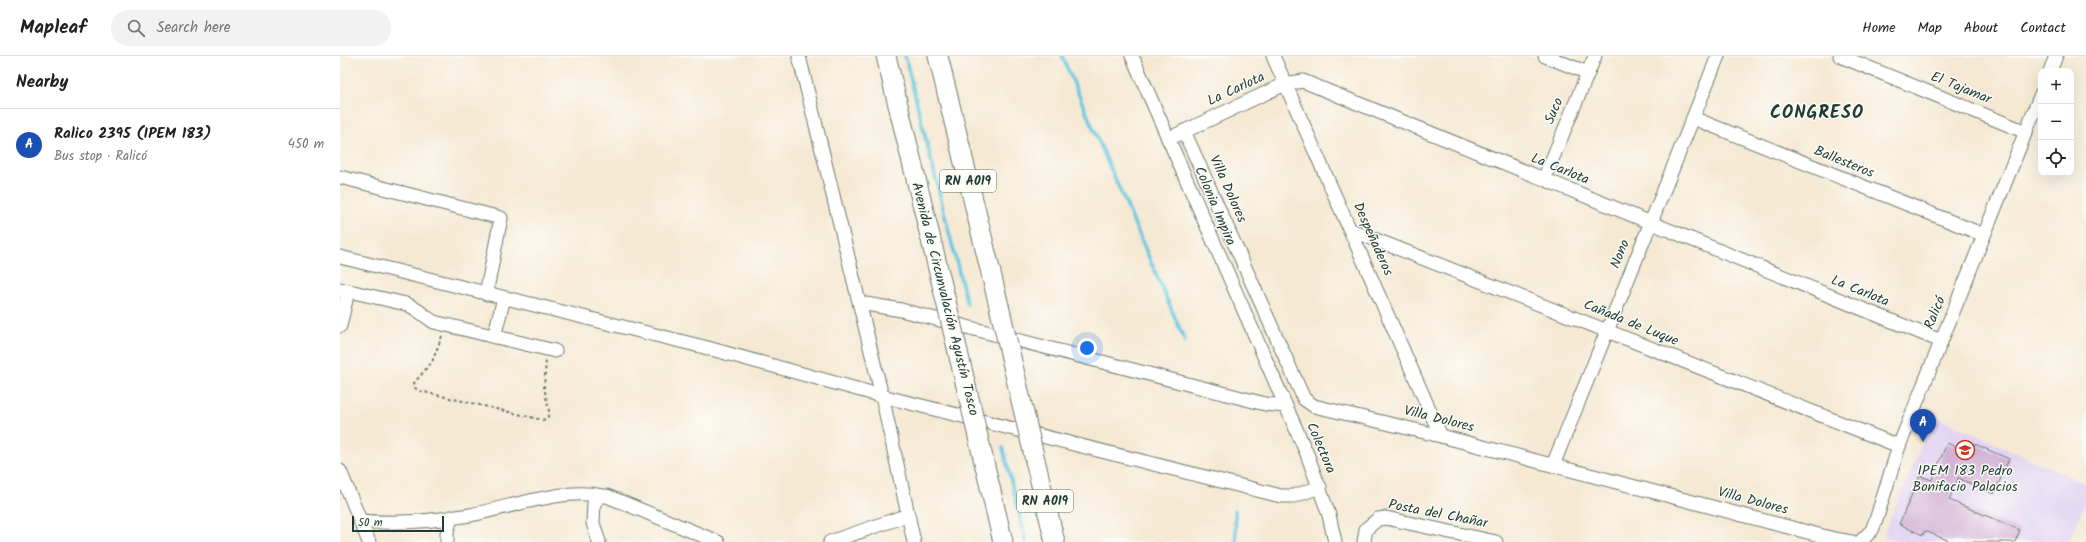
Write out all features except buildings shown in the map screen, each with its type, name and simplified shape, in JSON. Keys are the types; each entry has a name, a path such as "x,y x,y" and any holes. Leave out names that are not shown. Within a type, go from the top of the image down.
{"highway":[{"name":"Avenida de Circunvalación Agustín Tosco","path":"886,56 1003,542"},
{"name":"RN A019","path":"938,56 1055,542"}],"street":[{"path":"800,56 882,396 914,542"},
{"name":"Colonia Impira","path":"1132,56 1268,370"},
{"name":"Despeñaderos","path":"1273,56 1442,436"},
{"path":"1545,56 1588,73"},
{"name":"Suco","path":"1544,179 1595,56"},
{"name":"Nono","path":"1554,465 1718,56"},
{"name":"El Tajamar","path":"1840,56 2026,132"},
{"path":"2051,68 2056,56"},
{"name":"La Carlota","path":"1168,139 1285,84 1303,81 1941,341"},
{"name":"Ralicó","path":"1860,542 1872,530 1899,446 2038,102"},
{"name":"Ballesteros","path":"1693,118 1984,235"},
{"name":"Villa Dolores","path":"1184,131 1304,399 1314,406 1442,436 1826,537 1852,542"},
{"path":"340,177 501,218 486,294"},
{"name":"Cañada de Luque","path":"1351,230 1899,446"},
{"path":"340,257 704,347 882,396 1281,496 1294,496 1320,487"},
{"path":"340,326 344,290 415,307 424,316 434,322 550,350"},
{"path":"494,337 504,298"},
{"path":"860,303 901,310 1264,404 1285,406"},
{"name":"Colectora","path":"1268,370 1320,487 1335,542"},
{"path":"340,471 369,542"},
{"path":"360,521 392,522 451,517 563,495 589,493 607,496 718,542"},
{"path":"599,542 593,523 594,503 602,496"},
{"path":"830,542 908,515"},
{"path":"447,542 447,533 451,517"},
{"name":"Posta del Chañar","path":"1364,542 1366,529 1378,519 1386,518 1496,542"}],"path":[{"path":"447,325 432,362 414,383 415,388 420,391 543,420 548,417 549,411 544,387 550,350"}],"shaded area":[{"name":"IPEM 183 Pedro Bonifacio Palacios","path":"1934,416 2086,484 2086,500 2069,542 1906,542 1883,536"}],"waterway":[{"path":"905,56 967,304"},
{"path":"1062,56 1185,341"},
{"path":"1003,448 1026,542"},
{"path":"1235,510 1236,542"}],"place":[{"name":"Ralico 2395 (IPEM 183)","path":"1923,442"},
{"name":"IPEM 183 Pedro Bonifacio Palacios","path":"1965,450"}],"district":[{"name":"CONGRESO","path":"1817,113"}]}
